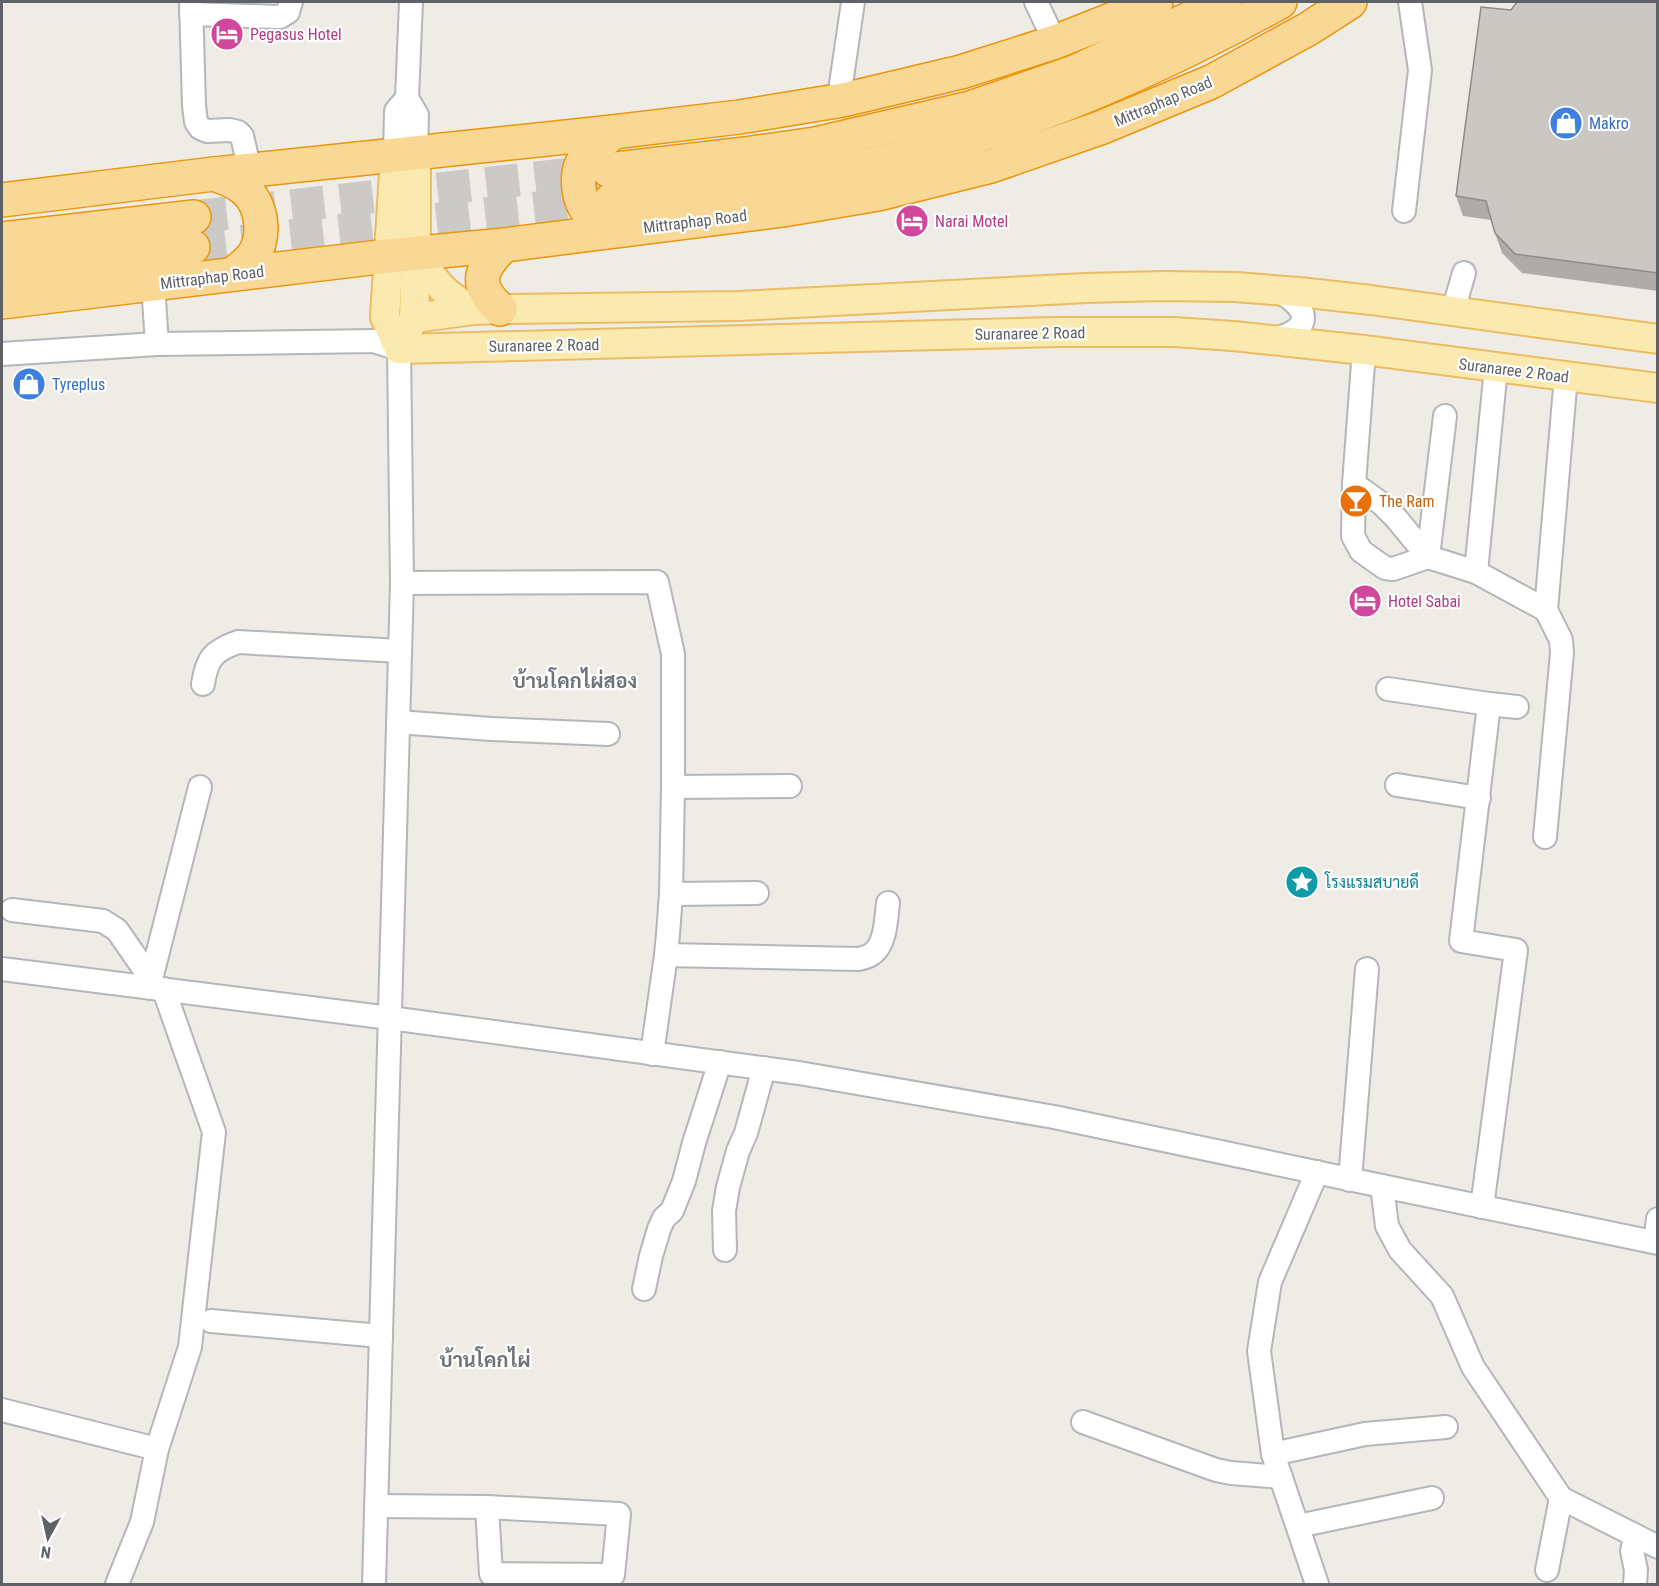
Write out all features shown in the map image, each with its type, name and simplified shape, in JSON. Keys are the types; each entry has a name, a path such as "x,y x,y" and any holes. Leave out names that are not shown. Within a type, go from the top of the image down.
{"highway":[{"path":"2,200 214,174 614,132 740,117 843,100 961,72 1055,42 1156,2"},
{"name":"Mittraphap Road","path":"1225,2 1077,71 970,108 815,144 745,154 610,185 747,185 817,175 898,159 981,135 1088,97 1218,36 1280,2"},
{"name":"Mittraphap Road","path":"2,302 402,254 504,245 783,210 878,194 991,166 1100,128 1211,82 1308,29 1350,2"},
{"path":"614,132 585,158 577,183 589,213 623,230"},
{"path":"214,174 233,181 245,189 252,197 260,221 260,244 251,258 233,274"},
{"name":"Mittraphap Road","path":"2,239 193,232 2,269"},
{"path":"487,309 492,301 483,281 484,271 488,261 504,245"}],"main road":[{"path":"399,349 414,318 402,254 405,155"},
{"path":"402,254 456,301 487,309"},
{"path":"399,349 385,317 402,254"},
{"path":"414,318 487,309 739,306 1163,286 1236,287 1453,311 1658,339"},
{"name":"Suranaree 2 Road","path":"399,349 1056,332 1174,332 1290,326 1364,350 1658,388"}],"street":[{"path":"250,171 242,136 238,132 207,131 200,128 196,122 191,8 280,17 288,12 291,2"},
{"path":"405,155 417,116 407,98 411,2"},
{"path":"843,100 841,84 853,2"},
{"path":"1035,2 1055,42"},
{"path":"1404,211 1420,70 1410,2"},
{"path":"1453,311 1464,273"},
{"path":"153,284 157,344"},
{"path":"1274,290 1288,296 1290,326"},
{"path":"2,354 157,344 374,341 399,349 402,584 374,1584"},
{"path":"1364,350 1354,484 1353,536 1361,551 1385,568 1393,569 1428,557"},
{"path":"1476,572 1496,368"},
{"path":"1545,837 1562,654 1561,640 1546,610 1566,376"},
{"path":"1428,557 1445,416"},
{"path":"1354,484 1382,504 1428,557 1476,572 1546,610"},
{"path":"402,584 657,582 673,654 673,787 671,894 666,955 652,1054"},
{"path":"203,684 210,657 224,647 238,642 400,651"},
{"path":"1388,689 1517,707"},
{"path":"1482,1207 1516,951 1461,941 1489,704"},
{"path":"398,722 608,734"},
{"path":"1396,785 1479,798"},
{"path":"673,787 790,786"},
{"path":"155,985 200,787"},
{"path":"671,894 757,893"},
{"path":"666,955 858,959 871,955 879,947 888,903"},
{"path":"12,910 103,921 117,930 155,985 214,1132 190,1347 157,1449 142,1522 117,1584"},
{"path":"2,969 155,985 799,1073 1053,1117 1656,1242 1658,1219"},
{"path":"1350,1180 1367,969"},
{"path":"644,1290 659,1229 664,1218 672,1211 684,1181 720,1062"},
{"path":"725,1250 724,1211 728,1188 764,1068"},
{"path":"1317,1173 1270,1282 1259,1351 1274,1454 1317,1584"},
{"path":"1382,1186 1388,1226 1400,1250 1442,1296 1473,1367 1561,1498 1658,1547"},
{"path":"211,1321 381,1336"},
{"path":"2,1410 157,1449"},
{"path":"1083,1422 1216,1470 1281,1477"},
{"path":"1274,1454 1365,1434 1446,1427"},
{"path":"1298,1526 1432,1498"},
{"path":"1547,1570 1561,1498"},
{"path":"376,1506 487,1507 619,1514 613,1575 491,1574 487,1507"},
{"path":"1635,1537 1632,1551 1636,1570 1635,1584"}],"building":[{"name":"Makro","path":"1517,2 1658,2 1658,273 1515,254 1495,233 1486,201 1456,196 1481,7 1511,10"}],"tunnel":[{"path":"194,217 606,170"},
{"path":"193,247 609,200"}],"place":[{"name":"Pegasus Hotel","path":"227,34"},
{"name":"Makro","path":"1566,123"},
{"name":"Narai Motel","path":"912,221"},
{"name":"Tyreplus","path":"29,384"},
{"name":"The Ram","path":"1356,501"},
{"name":"Hotel Sabai","path":"1365,601"},
{"name":"โรงแรมสบายดี","path":"1302,882"}],"district":[{"name":"บ้านโคกไผ่สอง","path":"575,681"},
{"name":"บ้านโคกไผ่","path":"485,1360"}]}
